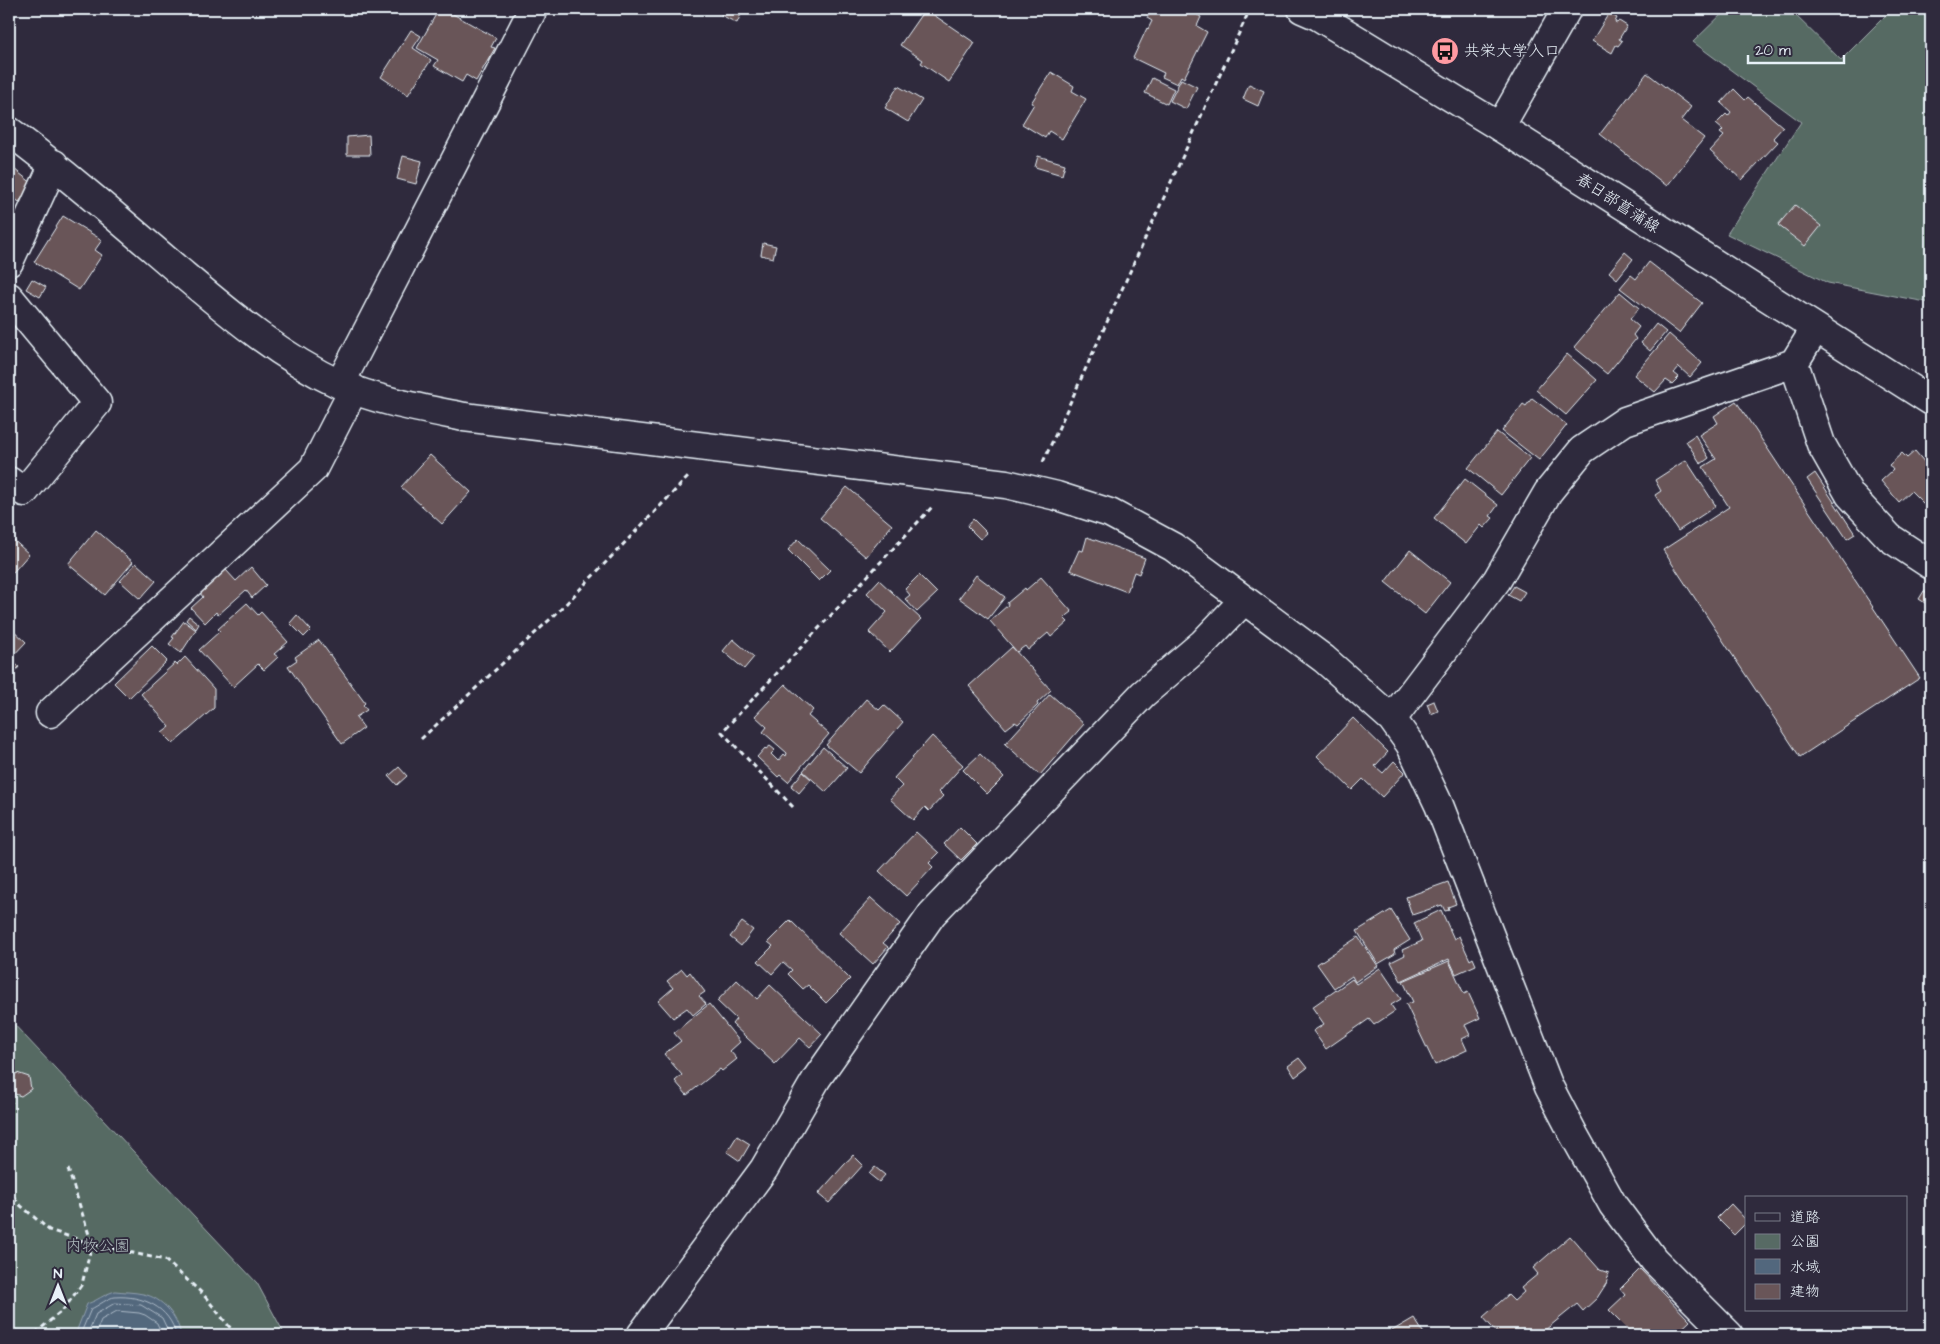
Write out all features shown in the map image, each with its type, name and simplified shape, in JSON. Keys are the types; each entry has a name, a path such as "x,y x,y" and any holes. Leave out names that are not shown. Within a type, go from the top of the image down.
{"street":[{"path":"50,713 313,470 347,387 533,9"},
{"path":"1500,127 1567,9"},
{"name":"春日部菖蒲線","path":"1313,11 1500,127 1931,402"},
{"path":"9,131 54,164 247,328 283,352 347,387 398,404 464,417 1006,484 1110,513 1174,548 1324,659 1392,719 1410,744 1439,805 1549,1087 1574,1135 1614,1205 1654,1260 1729,1335"},
{"path":"9,262 54,164"},
{"path":"9,297 97,403 24,492 9,481"},
{"path":"1392,719 1497,580 1548,492 1582,450 1625,421 1794,363 1815,329"},
{"path":"1794,363 1821,444 1850,495 1890,538 1931,565"},
{"path":"641,1335 764,1169 817,1078 932,914 1143,694 1203,643 1244,600"}],"path":[{"path":"1030,490 1250,9"},
{"path":"421,739 559,610 700,465 708,447"},
{"path":"793,807 722,732 942,497 942,476"},
{"path":"9,1111 12,1102"},
{"path":"33,1335 64,1308 82,1284 92,1244 68,1169"},
{"path":"9,1190 19,1204 49,1230 92,1244 166,1260 203,1294 236,1335"}],"green space":[{"path":"1727,9 1789,9 1841,60 1892,9 1931,9 1931,303 1828,283 1727,234 1801,122 1693,42"},
{"name":"内牧公園","path":"9,1019 257,1283 285,1335 9,1335"}],"water":[{"path":"115,1291 133,1292 157,1299 168,1309 176,1321 181,1335 75,1335 87,1304"}],"building":[{"path":"439,9 444,9 496,38 491,47 495,48 476,81 466,75 462,82 434,66 438,60 417,48"},
{"path":"724,9 735,9 742,12 737,23 721,15"},
{"path":"925,9 975,43 949,82 921,63 923,60 900,45"},
{"path":"1152,9 1180,9 1190,14 1191,11 1201,17 1197,26 1207,32 1184,78 1181,76 1177,84 1162,77 1164,73 1133,58 1152,21 1147,18"},
{"path":"1609,13 1617,18 1615,22 1619,21 1627,26 1619,39 1622,41 1618,46 1616,45 1612,53 1592,41"},
{"path":"411,30 421,36 413,48 431,60 408,95 381,77"},
{"path":"1051,72 1074,86 1072,91 1086,99 1062,139 1049,131 1045,138 1022,124 1034,104 1031,103"},
{"path":"1647,73 1691,107 1681,120 1704,138 1667,186 1600,134"},
{"path":"1152,78 1174,89 1167,104 1145,93"},
{"path":"1181,79 1197,87 1186,109 1170,101"},
{"path":"1249,84 1264,91 1258,106 1243,99"},
{"path":"898,86 922,100 908,122 885,108"},
{"path":"1734,89 1745,100 1748,97 1783,127 1773,138 1778,142 1742,180 1710,151 1724,136 1720,133 1723,130 1716,124 1726,114 1728,116 1731,112 1721,103"},
{"path":"369,135 370,155 347,155 347,137"},
{"path":"403,156 422,161 416,184 397,179"},
{"path":"1038,156 1065,164 1062,175 1035,167"},
{"path":"14,169 33,184 19,202 9,194 9,176"},
{"path":"1795,205 1821,226 1805,246 1778,225"},
{"path":"63,216 102,240 95,250 102,255 79,290 34,262"},
{"path":"763,243 776,246 773,258 761,255"},
{"path":"1625,252 1633,259 1617,279 1609,272"},
{"path":"1649,262 1702,303 1679,333 1620,288 1631,275 1636,279"},
{"path":"32,279 46,287 40,297 26,289"},
{"path":"1620,292 1639,308 1630,319 1639,327 1633,335 1636,339 1607,374 1574,347"},
{"path":"1656,324 1666,332 1650,351 1641,343"},
{"path":"1669,334 1702,363 1690,377 1679,367 1674,373 1679,377 1672,384 1666,380 1655,392 1634,375"},
{"path":"1567,354 1597,380 1566,415 1536,390"},
{"path":"1532,398 1567,425 1539,460 1502,431 1523,404 1526,406"},
{"path":"1736,401 1920,678 1800,757 1663,550 1729,507 1703,467 1716,459 1699,435 1718,423 1714,416"},
{"path":"1497,432 1530,458 1501,495 1468,468"},
{"path":"1695,435 1709,458 1701,464 1686,441"},
{"path":"1915,451 1926,464 1931,461 1931,511 1911,491 1899,502 1881,481 1893,470 1889,465 1902,453 1907,458"},
{"path":"430,455 471,492 442,524 401,487"},
{"path":"1686,460 1716,506 1678,531 1655,495 1661,491 1655,480"},
{"path":"1815,473 1855,534 1847,539 1807,479"},
{"path":"1465,479 1498,505 1490,516 1493,518 1484,528 1481,525 1466,544 1434,518"},
{"path":"847,487 892,525 866,557 820,518"},
{"path":"973,519 987,533 980,539 967,526"},
{"path":"96,530 133,562 105,595 68,564"},
{"path":"9,536 29,554 9,577"},
{"path":"1087,537 1145,558 1139,574 1134,572 1127,592 1070,570 1079,550 1083,551"},
{"path":"798,539 830,570 819,581 788,550"},
{"path":"1410,550 1450,582 1425,614 1385,582"},
{"path":"136,563 156,581 140,599 120,581"},
{"path":"251,567 266,585 252,598 246,590 218,615 216,612 205,623 191,608 203,597 200,593 226,570 236,581"},
{"path":"919,575 937,593 917,612 905,599 910,595 905,589"},
{"path":"976,575 1005,597 988,619 959,598"},
{"path":"1041,577 1072,612 1064,618 1068,622 1051,637 1048,633 1028,650 1025,646 1017,652 990,621 1008,605 1007,603"},
{"path":"879,580 921,619 890,652 869,632 887,612 867,593"},
{"path":"1514,586 1525,592 1519,601 1508,595"},
{"path":"1924,591 1931,596 1931,607 1919,599"},
{"path":"247,603 258,615 261,612 288,642 274,654 278,657 264,670 258,664 233,687 199,650 220,631 218,629"},
{"path":"297,615 311,630 304,637 290,623"},
{"path":"189,616 199,624 196,629 186,620"},
{"path":"184,621 196,630 181,653 169,644"},
{"path":"9,626 26,642 10,659 19,667 9,678"},
{"path":"733,639 754,657 744,669 723,651"},
{"path":"319,640 365,703 363,705 367,710 356,717 364,728 342,744 288,666 297,660 295,657"},
{"path":"152,646 167,661 129,698 114,683"},
{"path":"1012,647 1051,690 1018,724 1015,722 1006,729 969,686"},
{"path":"185,657 214,689 214,708 173,744 162,733 170,727 141,694 175,663 177,665"},
{"path":"785,684 813,710 808,716 829,734 788,782 780,775 778,777 757,757 765,748 770,746 775,750 771,754 778,761 784,754 786,756 787,753 763,732 767,727 755,716"},
{"path":"1050,694 1084,724 1040,775 1005,744"},
{"path":"866,699 879,710 884,705 903,722 859,773 826,745"},
{"path":"1434,701 1438,711 1431,714 1427,704"},
{"path":"1353,718 1388,752 1375,766 1383,773 1394,761 1405,772 1382,797 1363,779 1352,790 1317,756"},
{"path":"932,736 963,765 939,792 943,796 929,811 925,807 913,820 890,799 902,786 894,778"},
{"path":"823,747 847,768 826,792 803,771"},
{"path":"980,754 1004,777 987,794 963,770"},
{"path":"399,767 407,776 397,785 389,776"},
{"path":"803,772 811,779 799,793 791,786"},
{"path":"960,827 977,844 961,860 944,844"},
{"path":"916,832 939,853 929,863 933,867 906,896 879,871"},
{"path":"1448,882 1456,904 1448,907 1449,910 1445,911 1442,905 1412,915 1406,897"},
{"path":"871,898 900,924 883,943 888,947 873,964 839,933"},
{"path":"1391,910 1410,940 1394,950 1395,954 1378,964 1357,931"},
{"path":"1441,910 1454,939 1459,936 1470,960 1473,958 1476,965 1456,974 1449,959 1401,981 1391,962 1405,955 1402,950 1422,941 1414,923"},
{"path":"790,920 850,979 826,1003 808,985 803,989 788,974 792,970 783,962 772,974 758,961 773,946 768,942"},
{"path":"742,922 753,930 741,946 730,937"},
{"path":"1358,937 1378,966 1355,982 1352,976 1334,988 1317,964"},
{"path":"1449,961 1464,994 1468,992 1480,1018 1465,1025 1470,1035 1462,1039 1467,1050 1435,1065 1406,1004 1413,1002 1403,981"},
{"path":"1380,968 1401,999 1391,1005 1395,1011 1374,1025 1369,1019 1326,1049 1313,1031 1324,1024 1312,1007 1352,979 1356,984"},
{"path":"682,969 687,975 690,972 705,992 699,996 706,1004 693,1015 687,1008 673,1018 658,1001 673,988 667,981"},
{"path":"737,980 757,999 770,985 822,1034 810,1047 800,1038 775,1064 732,1024 736,1019 717,1001"},
{"path":"709,1004 740,1042 730,1051 737,1059 722,1071 720,1069 687,1095 675,1081 682,1075 664,1054 681,1041 674,1033"},
{"path":"1299,1058 1307,1068 1295,1077 1288,1066"},
{"path":"17,1073 29,1077 31,1089 21,1096 9,1092 9,1080"},
{"path":"737,1136 750,1144 740,1161 727,1152"},
{"path":"853,1155 863,1165 829,1203 818,1194"},
{"path":"875,1167 885,1175 879,1182 869,1174"},
{"path":"1731,1204 1745,1219 1745,1224 1734,1235 1717,1218"},
{"path":"1570,1236 1600,1270 1609,1273 1606,1284 1597,1298 1583,1311 1577,1304 1539,1335 1499,1335 1483,1317 1508,1295 1514,1301 1524,1292 1521,1288 1538,1274 1533,1268"},
{"path":"1640,1269 1690,1321 1675,1335 1634,1335 1609,1310 1625,1295 1620,1289"},
{"path":"1414,1318 1425,1335 1385,1335"}],"place":[{"name":"共栄大学入口","path":"1445,51"}]}
